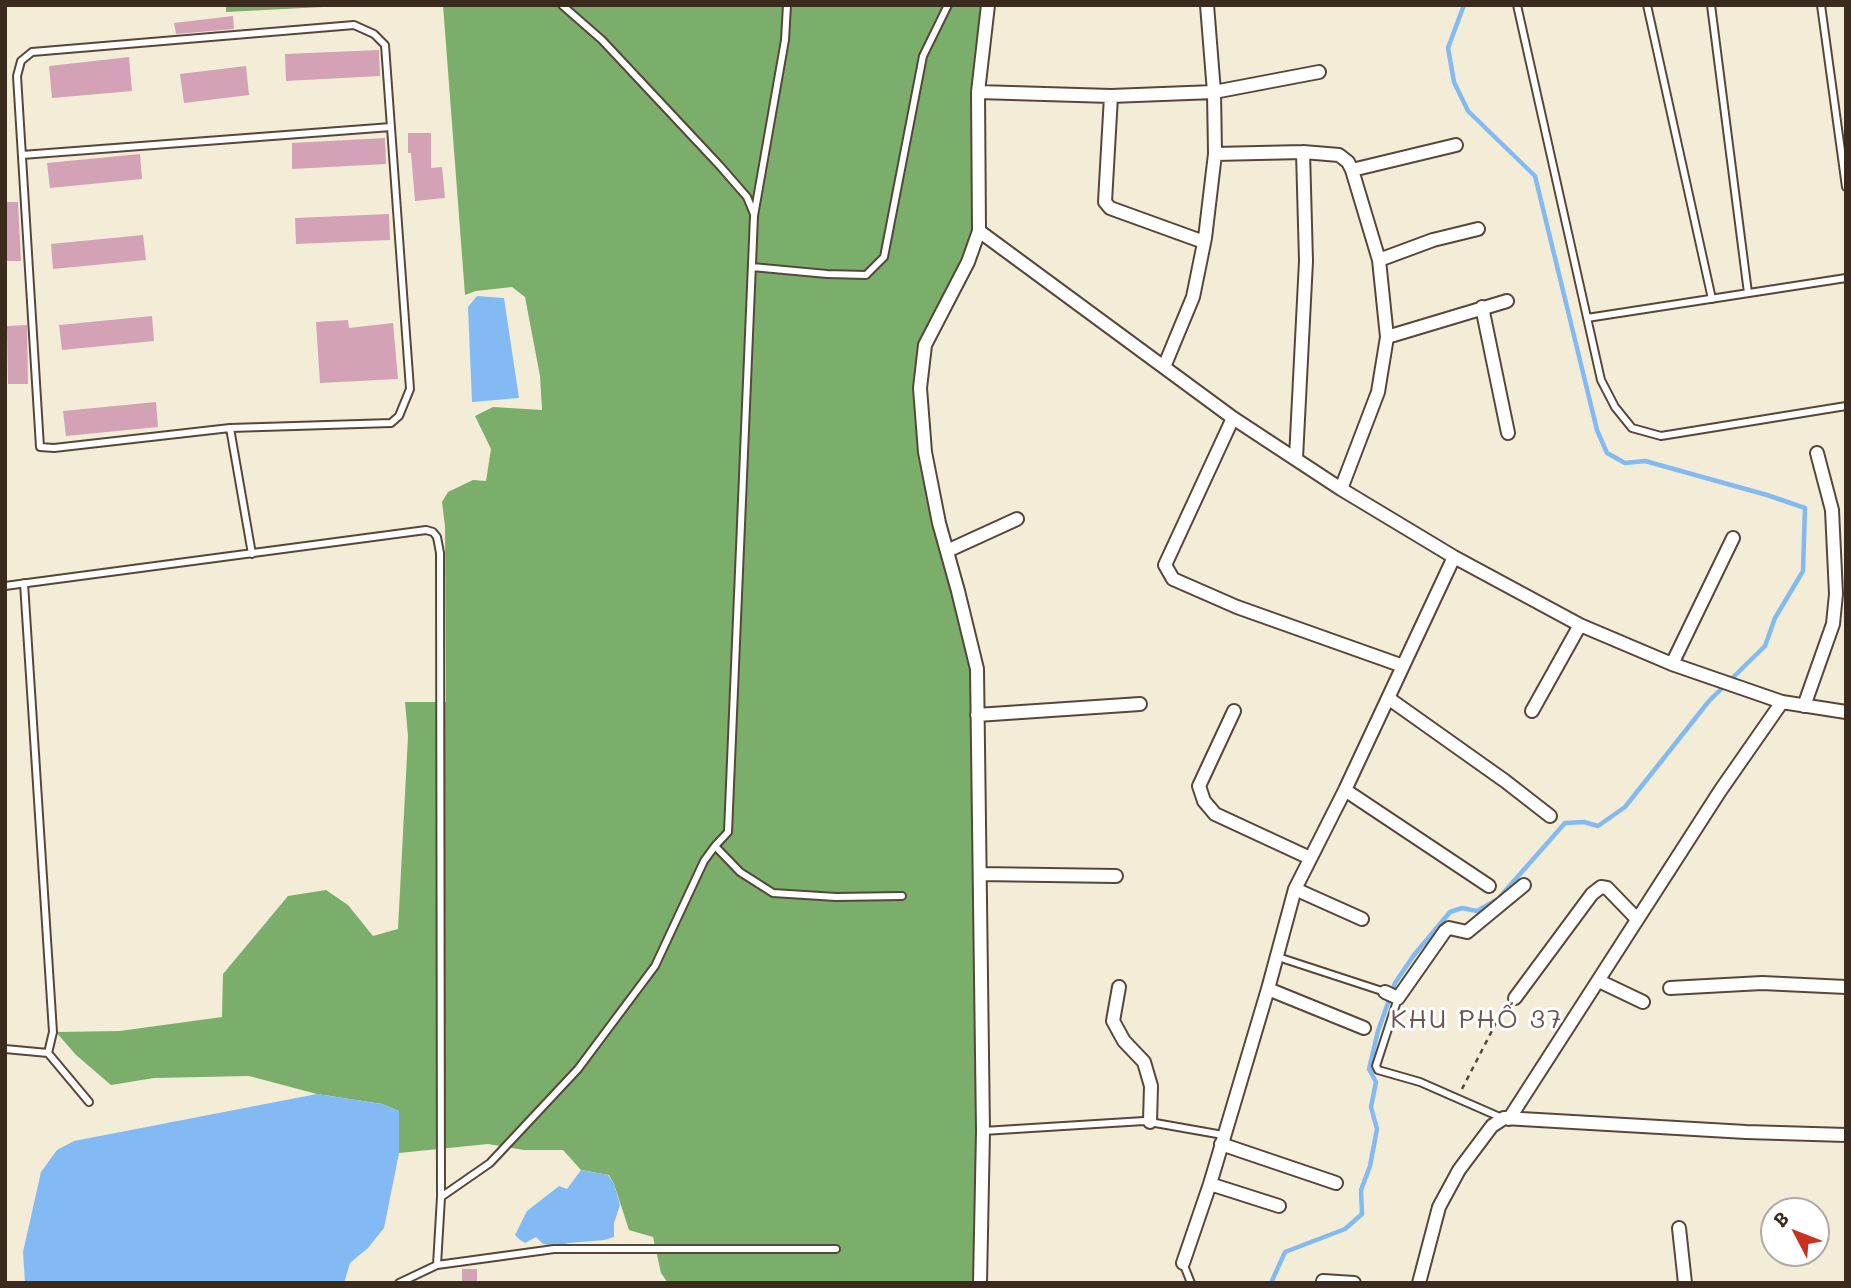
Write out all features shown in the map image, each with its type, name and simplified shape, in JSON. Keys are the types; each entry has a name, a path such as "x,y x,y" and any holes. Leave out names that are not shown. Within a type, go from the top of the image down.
{"street":[{"path":"980,1283 984,1131 976,669 939,523 925,452 920,388 925,345 968,262 979,231 978,92 988,5"},
{"path":"1164,367 1193,297 1204,242 1215,154 1208,5"},
{"path":"978,92 1111,96 1214,93 1319,72"},
{"path":"1111,96 1105,202 1110,208 1204,242"},
{"path":"1352,170 1456,145"},
{"path":"1215,154 1303,152 1339,155 1348,162 1352,170 1379,260 1387,337 1378,392 1341,489"},
{"path":"1296,458 1306,261 1303,152"},
{"path":"1379,260 1433,240 1478,229"},
{"path":"979,231 1233,418 1341,489 1454,557 1580,625 1672,664 1782,702 1846,712"},
{"path":"1387,337 1507,301"},
{"path":"1482,307 1508,433"},
{"path":"1233,418 1165,565 1173,579 1237,607 1403,666"},
{"path":"1804,706 1833,624 1836,594 1832,510 1817,453"},
{"path":"947,551 1017,519"},
{"path":"1672,664 1733,538"},
{"path":"1183,1263 1210,1184 1268,989 1294,889 1345,790 1454,557"},
{"path":"1532,711 1580,625"},
{"path":"1388,698 1550,816"},
{"path":"1419,1283 1439,1207 1459,1170 1492,1126 1506,1119 1599,981 1720,791 1782,702"},
{"path":"977,715 1140,704"},
{"path":"1234,710 1199,786 1204,801 1215,814 1310,858"},
{"path":"1345,790 1489,886"},
{"path":"980,874 1116,876"},
{"path":"1392,995 1445,931 1449,928 1467,932 1524,885"},
{"path":"1515,998 1592,894 1601,887 1607,888 1636,919"},
{"path":"1294,889 1362,919"},
{"path":"1599,981 1643,1002"},
{"path":"1670,988 1762,983 1846,987"},
{"path":"1119,987 1113,1021 1124,1041 1144,1062 1151,1086 1150,1122"},
{"path":"1268,989 1364,1028"},
{"path":"1506,1119 1846,1135"},
{"path":"1222,1140 1336,1183"},
{"path":"1210,1184 1279,1206"},
{"path":"1679,1228 1685,1283"},
{"path":"1323,1281 1354,1283"}],"lane":[{"path":"562,5 602,40 747,197 754,216"},
{"path":"441,1198 491,1163 578,1069 656,966 704,861 728,832 754,216 785,40 787,5"},
{"path":"752,267 866,275 884,257 923,56 948,5"},
{"path":"1517,5 1601,380 1615,407 1632,428 1661,436 1846,406"},
{"path":"1647,5 1712,299"},
{"path":"1711,5 1748,293"},
{"path":"1821,5 1846,187"},
{"path":"354,25 374,34 385,45 391,127 410,389 399,416 391,423 230,428 54,448 40,447 17,76 21,61 32,52 354,25"},
{"path":"22,155 391,127"},
{"path":"1587,318 1846,278"},
{"path":"230,428 252,554"},
{"path":"5,586 426,530 437,537 440,553 441,1198 437,1265"},
{"path":"24,583 53,1031 48,1053"},
{"path":"715,846 740,872 773,893 836,897 902,896"},
{"path":"1276,956 1392,995 1376,1066 1381,1072 1420,1082 1506,1119"},
{"path":"5,1049 48,1053 89,1101"},
{"path":"984,1131 1150,1122 1222,1140"},
{"path":"399,1283 437,1265 554,1250 836,1249"},
{"path":"1183,1263 1191,1283"}],"path":[{"path":"1457,1098 1496,1023 1515,998"}],"green space":[{"path":"226,5 362,5 226,12"},
{"path":"443,5 982,5 975,230 920,344 915,388 971,671 978,1134 975,1283 668,1283 661,1273 653,1237 629,1230 609,1175 581,1170 563,1150 524,1150 488,1144 399,1153 399,1111 382,1104 317,1094 249,1076 154,1078 111,1085 76,1055 56,1032 120,1031 222,1017 223,974 288,896 326,890 348,905 373,936 398,929 408,736 405,702 446,702 445,526 442,502 448,492 473,480 486,481 491,449 475,416 493,407 542,410 540,376 525,297 512,287 465,295"}],"water":[{"path":"477,296 504,298 519,398 472,402 468,307"},
{"path":"317,1094 382,1104 399,1111 399,1153 384,1228 368,1248 350,1263 344,1283 25,1283 23,1252 41,1172 57,1150 74,1141"},
{"path":"581,1170 608,1175 614,1184 620,1205 614,1223 614,1237 557,1246 543,1244 536,1237 525,1243 520,1240 515,1235 527,1211 559,1186 567,1189"}],"building":[{"path":"233,16 234,29 176,34 174,23"},
{"path":"379,50 380,76 286,81 285,54"},
{"path":"129,57 132,91 52,98 49,66"},
{"path":"246,66 249,95 184,103 180,74"},
{"path":"408,133 431,133 431,168 442,167 445,198 415,201"},
{"path":"385,138 386,164 292,169 292,143"},
{"path":"140,154 142,179 50,188 47,163"},
{"path":"5,202 18,202 21,261 5,261"},
{"path":"389,214 390,240 296,244 295,218"},
{"path":"143,235 146,260 53,269 51,244"},
{"path":"152,316 154,341 62,350 59,325"},
{"path":"348,320 349,328 393,323 398,379 320,383 316,322"},
{"path":"27,325 28,384 8,384 7,326"},
{"path":"156,402 158,427 66,436 63,411"},
{"path":"462,1269 477,1269 477,1283 462,1283"}],"waterway":[{"path":"1271,1283 1285,1252 1345,1229 1362,1214 1361,1190 1370,1166 1377,1129 1371,1107 1376,1082 1369,1069 1378,1031 1395,983 1414,955 1450,912 1462,908 1477,911 1498,899 1565,823 1584,822 1598,826 1625,807 1709,701 1765,646 1775,618 1803,571 1805,508 1645,461 1625,463 1607,453 1597,430 1535,176 1468,111 1454,82 1448,48 1464,5"}],"district":[{"name":"KHU PHỐ 37","path":"1477,1020"}]}
